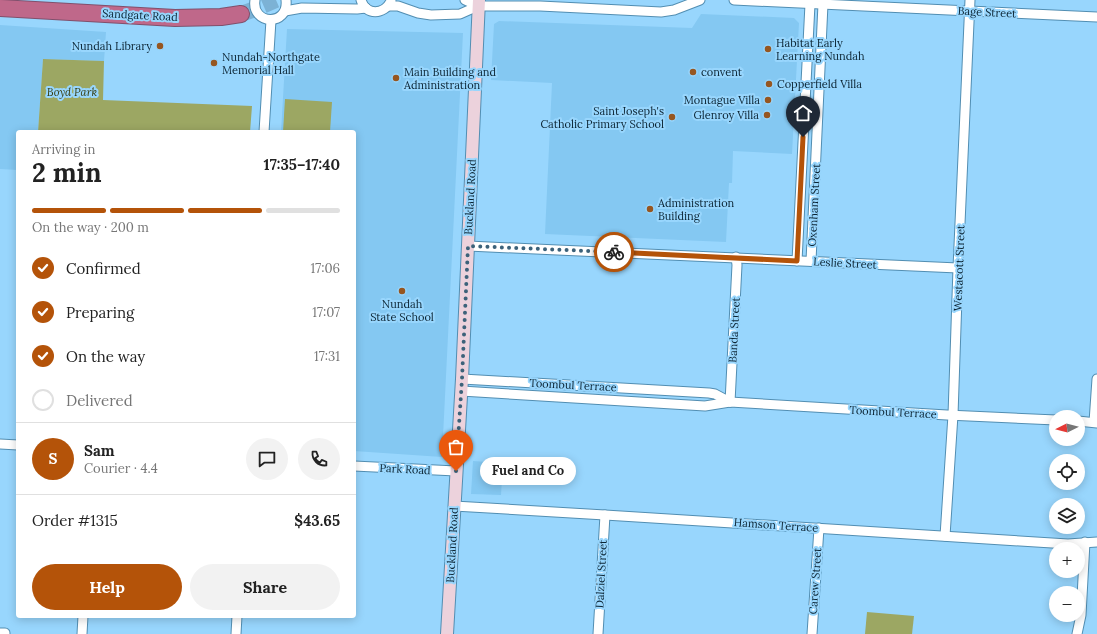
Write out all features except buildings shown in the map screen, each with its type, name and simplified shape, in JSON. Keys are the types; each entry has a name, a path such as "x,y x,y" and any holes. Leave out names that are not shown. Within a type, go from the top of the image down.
{"highway":[{"name":"Sandgate Road","path":"0,8 44,5 175,18 241,14"}],"street":[{"path":"255,0 255,8 257,12 261,16 271,20 279,17 285,11 302,8 358,9 364,4 370,11 380,11 390,3 418,13 431,15 460,14 479,3"},
{"path":"285,11 286,0"},
{"path":"465,0 479,3 661,12 674,10 694,1"},
{"name":"Bage Street","path":"734,0 1097,17"},
{"name":"Westacott Street","path":"945,536 953,415 970,0"},
{"name":"Buckland Road","path":"447,634 462,379 479,3"},
{"name":"Oxenham Street","path":"797,261 810,4"},
{"name":"Oxenham Street","path":"811,261 823,4"},
{"path":"264,130 271,20"},
{"name":"Leslie Street","path":"468,246 958,268"},
{"name":"Banda Street","path":"730,402 737,265 736,258"},
{"name":"Toombul Terrace","path":"462,379 709,393 715,394 730,402"},
{"path":"1085,422 1095,423 1097,379"},
{"name":"Toombul Terrace","path":"461,391 705,406 730,402 1049,420"},
{"path":"0,444 16,445"},
{"name":"Park Road","path":"356,466 456,471"},
{"name":"Hamson Terrace","path":"454,506 1049,543"},
{"name":"Dalziel Street","path":"598,634 605,515"},
{"name":"Carew Street","path":"812,634 819,528"},
{"name":"Hamson Terrace","path":"1085,542 1097,542"},
{"path":"1077,634 1081,615 1083,578"},
{"path":"82,634 83,618"},
{"path":"236,634 237,618"}],"shaded area":[{"name":"Saint Joseph's Catholic Primary School","path":"701,14 794,18 799,23 792,154 733,151 732,183 729,183 726,242 545,234 552,83 491,80 494,24 499,21 692,28"},
{"path":"0,25 106,32 104,61 43,59 38,130 16,130 16,170 0,169"},
{"name":"Nundah State School","path":"287,29 463,33 442,457 356,451 356,130 281,130"},
{"path":"473,461 503,463 501,495 471,494"}],"green space":[{"name":"Boyd Park","path":"43,59 104,61 103,100 252,106 250,130 38,130"},
{"path":"285,99 332,102 330,130 283,130"},
{"path":"867,612 914,616 912,634 865,634"}],"tunnel":[{"path":"241,14 276,0"}],"way so far":[{"path":"456,471 468,246 614,252"}],"place":[{"name":"Nundah Library","path":"160,46"},
{"name":"Habitat Early Learning Nundah","path":"768,49"},
{"name":"Nundah-Northgate Memorial Hall","path":"214,63"},
{"name":"convent","path":"693,72"},
{"name":"Main Building and Administration","path":"396,78"},
{"name":"Copperfield Villa","path":"769,84"},
{"name":"Montague Villa","path":"768,100"},
{"name":"Glenroy Villa","path":"767,115"},
{"name":"Saint Joseph's Catholic Primary School","path":"672,117"},
{"name":"Administration Building","path":"650,209"},
{"name":"Nundah State School","path":"402,291"},
{"name":"Fuel and Co","path":"456,471"}],"route":[{"path":"614,252 797,261 803,137"}]}
